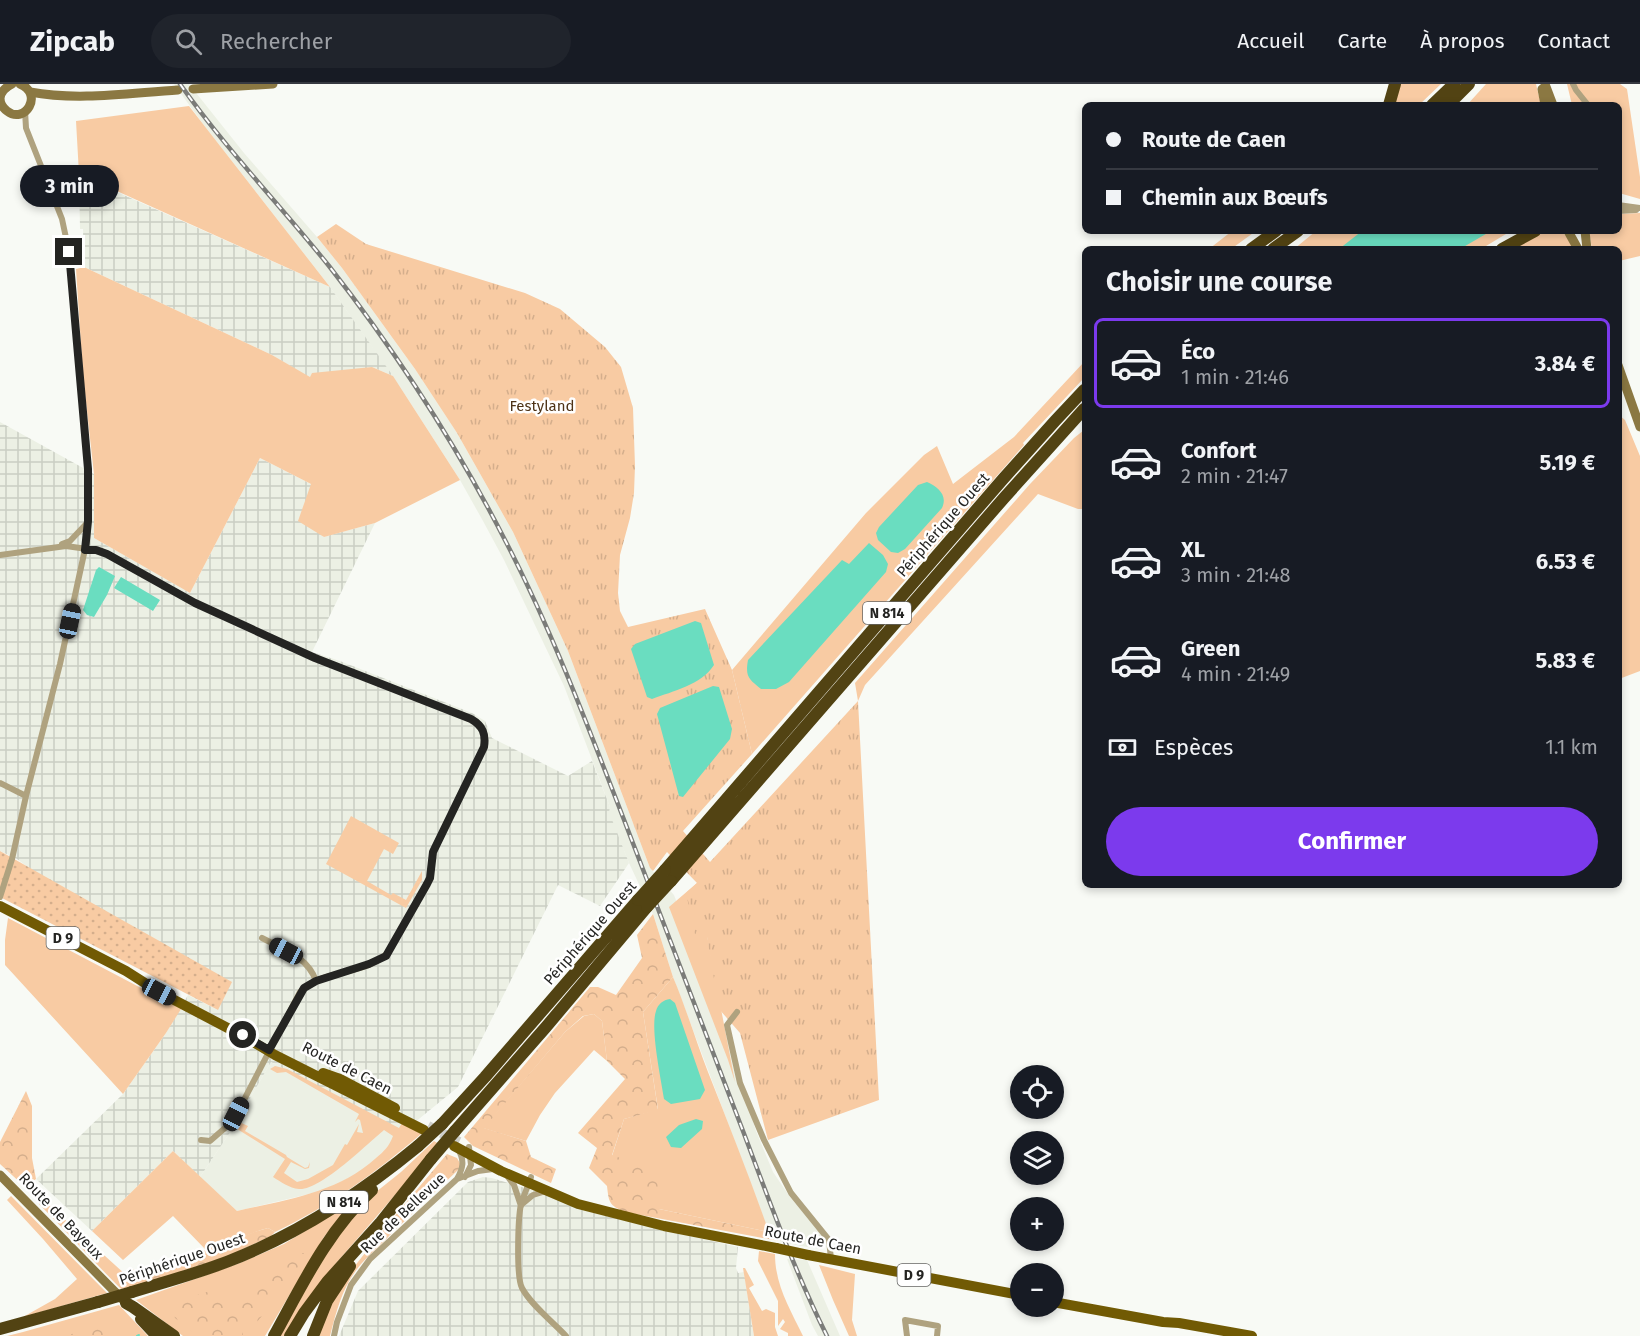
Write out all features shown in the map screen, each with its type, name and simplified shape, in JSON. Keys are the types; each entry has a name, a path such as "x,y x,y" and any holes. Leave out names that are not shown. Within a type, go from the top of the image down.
{"highway":[{"path":"1390,102 1395,84"},
{"path":"1435,102 1454,84"},
{"path":"1451,102 1469,84"},
{"path":"1255,246 1272,234"},
{"path":"1277,246 1294,234"},
{"path":"1288,246 1301,234"},
{"path":"1496,246 1517,234"},
{"path":"1508,246 1530,234"},
{"name":"Périphérique Ouest","path":"0,1329 209,1268 263,1246 342,1203 376,1180 418,1146 442,1124 643,903 670,881 692,838 1003,479 1082,392"},
{"name":"Périphérique Ouest","path":"290,1336 327,1282 381,1222 430,1159 461,1145 546,1027 643,903 665,870 698,850 1082,411"},
{"path":"1004,498 1082,424"},
{"path":"274,1336 341,1222 418,1146"},
{"path":"313,1336 327,1301 381,1222"},
{"path":"126,1303 157,1336"},
{"path":"126,1303 174,1336"}],"main road":[{"path":"12,84 1,92 0,97 1,105 5,110 14,114 20,114 29,107 31,95 26,87 20,84"},
{"path":"193,89 273,84"},
{"path":"1540,84 1544,102"},
{"path":"1545,84 1552,102"},
{"path":"31,95 69,96 178,90"},
{"path":"1622,375 1640,427"},
{"name":"Route de Caen","path":"0,906 126,971 160,985 262,1039 275,1055 385,1112 426,1128 270,1048"},
{"name":"Route de Caen","path":"461,1145 499,1169 601,1210"},
{"name":"Route de Caen","path":"461,1145 530,1180 546,1191 578,1204 664,1226 1010,1293"},
{"name":"Route de Bayeux","path":"0,1175 126,1303"},
{"path":"1064,1304 1252,1336"},
{"path":"1163,1322 1204,1336"}],"street":[{"path":"1573,84 1586,102"},
{"path":"0,897 12,859 60,664 85,550 88,521 87,460 69,252 62,219 26,128 25,111"},
{"path":"14,114 26,128"},
{"path":"1622,206 1640,209"},
{"path":"1622,211 1640,209"},
{"path":"56,547 70,541 88,521"},
{"path":"0,555 56,547 96,550 195,603 315,658 471,719 483,730 484,747 433,852 430,878 389,951 380,960 316,981 300,992 233,1121 210,1141 201,1140"},
{"path":"0,783 26,796"},
{"path":"262,938 305,962 312,970 316,981"},
{"path":"737,1012 727,1025 740,1083 781,1177 796,1201 829,1240 831,1259"},
{"path":"461,1145 464,1164 461,1178"},
{"name":"Rue de Bellevue","path":"334,1336 341,1309 360,1271 395,1234 470,1169 461,1145"},
{"name":"Rue de Bellevue","path":"461,1178 478,1171 499,1169"},
{"name":"Route de Caen","path":"499,1169 513,1183 521,1206"},
{"path":"530,1180 521,1206 518,1280 530,1299 566,1336"},
{"path":"521,1206 533,1195 546,1191"},
{"path":"907,1336 905,1320 938,1326 937,1336"}],"shaded area":[{"path":"174,84 189,84 244,153 342,268 415,369 457,433 513,532 568,651 650,868 674,895 722,1022 756,1131 773,1172 790,1197 825,1238 821,1249 779,1241 769,1232 673,977 653,914 608,812 610,807 564,686 483,521 460,480 400,387 330,287"},
{"path":"79,175 330,287 393,376 372,367 310,378 272,355 84,267 83,229 80,229"},
{"path":"1358,234 1486,234 1465,246 1343,246"},
{"path":"0,422 94,474 94,538 190,593 260,458 311,484 323,537 375,523 312,652 472,713 485,721 492,738 568,776 592,761 629,863 600,906 558,885 458,1087 403,1132 271,1062 231,1131 200,1177 173,1151 92,1231 36,1179 123,1094 166,1033 188,995 218,1010 17,859 0,851"},
{"path":"927,482 935,486 943,495 942,508 905,549 898,553 891,552 878,540 876,533 879,527 918,485"},
{"path":"869,543 883,555 888,564 886,572 789,682 776,689 761,689 753,683 747,670 748,660 842,560 849,564"},
{"path":"99,567 115,576 94,617 87,615 83,610"},
{"path":"121,577 160,600 153,611 114,588"},
{"path":"695,621 701,623 714,665 702,678 686,686 652,699 647,697 631,649 635,644"},
{"path":"713,686 719,687 732,729 730,739 683,797 679,796 657,714 660,708"},
{"path":"670,999 675,1003 705,1090 700,1099 671,1104 664,1099 654,1029 657,1009 661,1003"},
{"path":"271,1062 403,1132 363,1171 322,1191 237,1211 200,1177 231,1131"},
{"path":"696,1119 703,1121 702,1129 681,1148 671,1147 666,1137 679,1125"},
{"path":"483,1177 663,1230 738,1247 736,1268 738,1273 744,1272 754,1336 339,1336 358,1291 468,1182"},
{"path":"787,1259 807,1260 840,1336 818,1336"}],"green space":[{"path":"1397,84 1441,84 1422,102 1392,102"},
{"path":"1486,84 1536,84 1540,102 1470,102"},
{"path":"1567,84 1620,84 1627,89 1640,177 1640,199 1622,194 1622,102 1571,102"},
{"path":"189,106 330,287 79,174 76,121"},
{"path":"1640,213 1640,256 1622,260 1622,246 1592,246 1590,234 1622,234 1622,214"},
{"name":"Festyland","path":"336,224 366,244 525,293 560,309 605,347 621,367 633,408 635,466 630,518 620,555 618,593 620,611 628,627 705,609 732,670 752,754 683,831 710,862 858,701 879,1100 768,1140 740,1033 719,1009 707,937 695,934 686,893 697,883 667,852 653,871 650,868 568,651 513,532 457,433 415,369 317,237"},
{"path":"1228,234 1252,234 1235,246 1213,246"},
{"path":"1312,234 1506,234 1486,246 1298,246"},
{"path":"1536,234 1564,234 1572,246 1515,246"},
{"path":"84,267 272,355 310,377 312,373 372,367 393,376 460,480 375,523 324,537 298,521 311,484 260,458 190,593 94,538 94,474 83,375 76,269"},
{"path":"1082,364 1082,380 1023,443 1024,445 752,754 732,670 866,513 924,455 937,446 953,484 1014,437"},
{"path":"1622,418 1640,456 1640,671 1622,678"},
{"path":"1082,432 1082,509 1038,494 865,685 858,701 855,683 1030,484"},
{"path":"351,816 399,843 393,854 384,849 367,881 391,895 393,893 406,900 422,871 422,880 406,908 326,864"},
{"path":"0,851 232,982 218,1010 0,897"},
{"path":"697,883 735,1082 669,907"},
{"path":"653,914 673,977 643,1012 658,1110 624,1119 612,1155 657,1171 659,1209 769,1232 779,1241 625,1212 611,1203 607,1186 589,1168 597,1148 578,1133 625,1079 607,1061 602,1021 594,1014 583,1016 565,1032 484,1128 526,1141 531,1157 556,1169 551,1183 473,1146 464,1137 590,987 598,987 616,995 642,958 637,935"},
{"path":"8,918 181,1009 123,1094 5,965"},
{"path":"673,977 769,1232 659,1209 612,1156 624,1119 658,1109 643,1012"},
{"path":"594,1014 602,1021 607,1061 594,1050 555,1093 526,1141 483,1128 565,1032 584,1016"},
{"path":"275,1066 287,1069 399,1128 402,1123 421,1134 351,1188 315,1211 275,1232 268,1228 206,1250 173,1216 123,1260 92,1231 173,1151 237,1211 310,1194 345,1180 361,1170 388,1146 393,1136 384,1130 331,1175 308,1188 292,1187 273,1177 285,1159 234,1127 237,1121 248,1126 245,1131 305,1168 310,1162 309,1168 305,1169 291,1162 284,1173 297,1182 308,1179 333,1165 359,1124 357,1132 363,1133 360,1120 355,1122 359,1114 286,1072 277,1073 270,1069"},
{"path":"26,1091 32,1106 32,1158 36,1179 25,1187 0,1164 0,1142"},
{"path":"434,1141 439,1144 332,1268 284,1336 277,1336 316,1265 366,1200"},
{"path":"447,1154 457,1158 461,1165 458,1170 391,1234 387,1225"},
{"path":"11,1196 107,1293 23,1317 55,1299 77,1279 7,1200"},
{"path":"38,1197 126,1275 132,1269 137,1271 142,1284 121,1289 39,1204"},
{"path":"344,1207 345,1210 324,1237 265,1336 183,1336 136,1300 240,1263 284,1244"},
{"path":"387,1225 391,1234 361,1265 347,1285 330,1336 317,1336 327,1309 354,1267"},
{"path":"268,1228 275,1232 271,1236 226,1257 142,1284 137,1272 173,1263"},
{"path":"759,1251 775,1254 780,1286 803,1336 788,1336 788,1333 780,1329 785,1322 783,1319 778,1326 778,1301 758,1261"},
{"path":"302,1253 307,1254 304,1264 298,1267 256,1323 243,1330 243,1336 198,1336 175,1318 171,1305 205,1292 222,1293 237,1301 244,1298 254,1285 266,1282 276,1268 286,1266"},
{"path":"819,1265 855,1274 852,1320 857,1336 849,1336"},
{"path":"743,1268 754,1285 749,1288 762,1311 766,1309 775,1313 775,1327 778,1336 754,1336"},
{"path":"119,1305 148,1336 7,1336 23,1332"},
{"path":"100,1319 116,1336 63,1336 72,1334"}],"tunnel":[{"path":"428,1126 459,1142"}],"railway":[{"path":"180,84 234,154 329,266 378,332 446,435 506,542 555,646 584,717 782,1235 827,1336"}],"route":[{"path":"69,252 88,469 89,504 85,550 96,550 107,554 195,603 315,658 471,719 483,730 485,739 484,747 433,852 430,878 386,956 369,964 316,981 304,988 269,1050 243,1035"}]}
